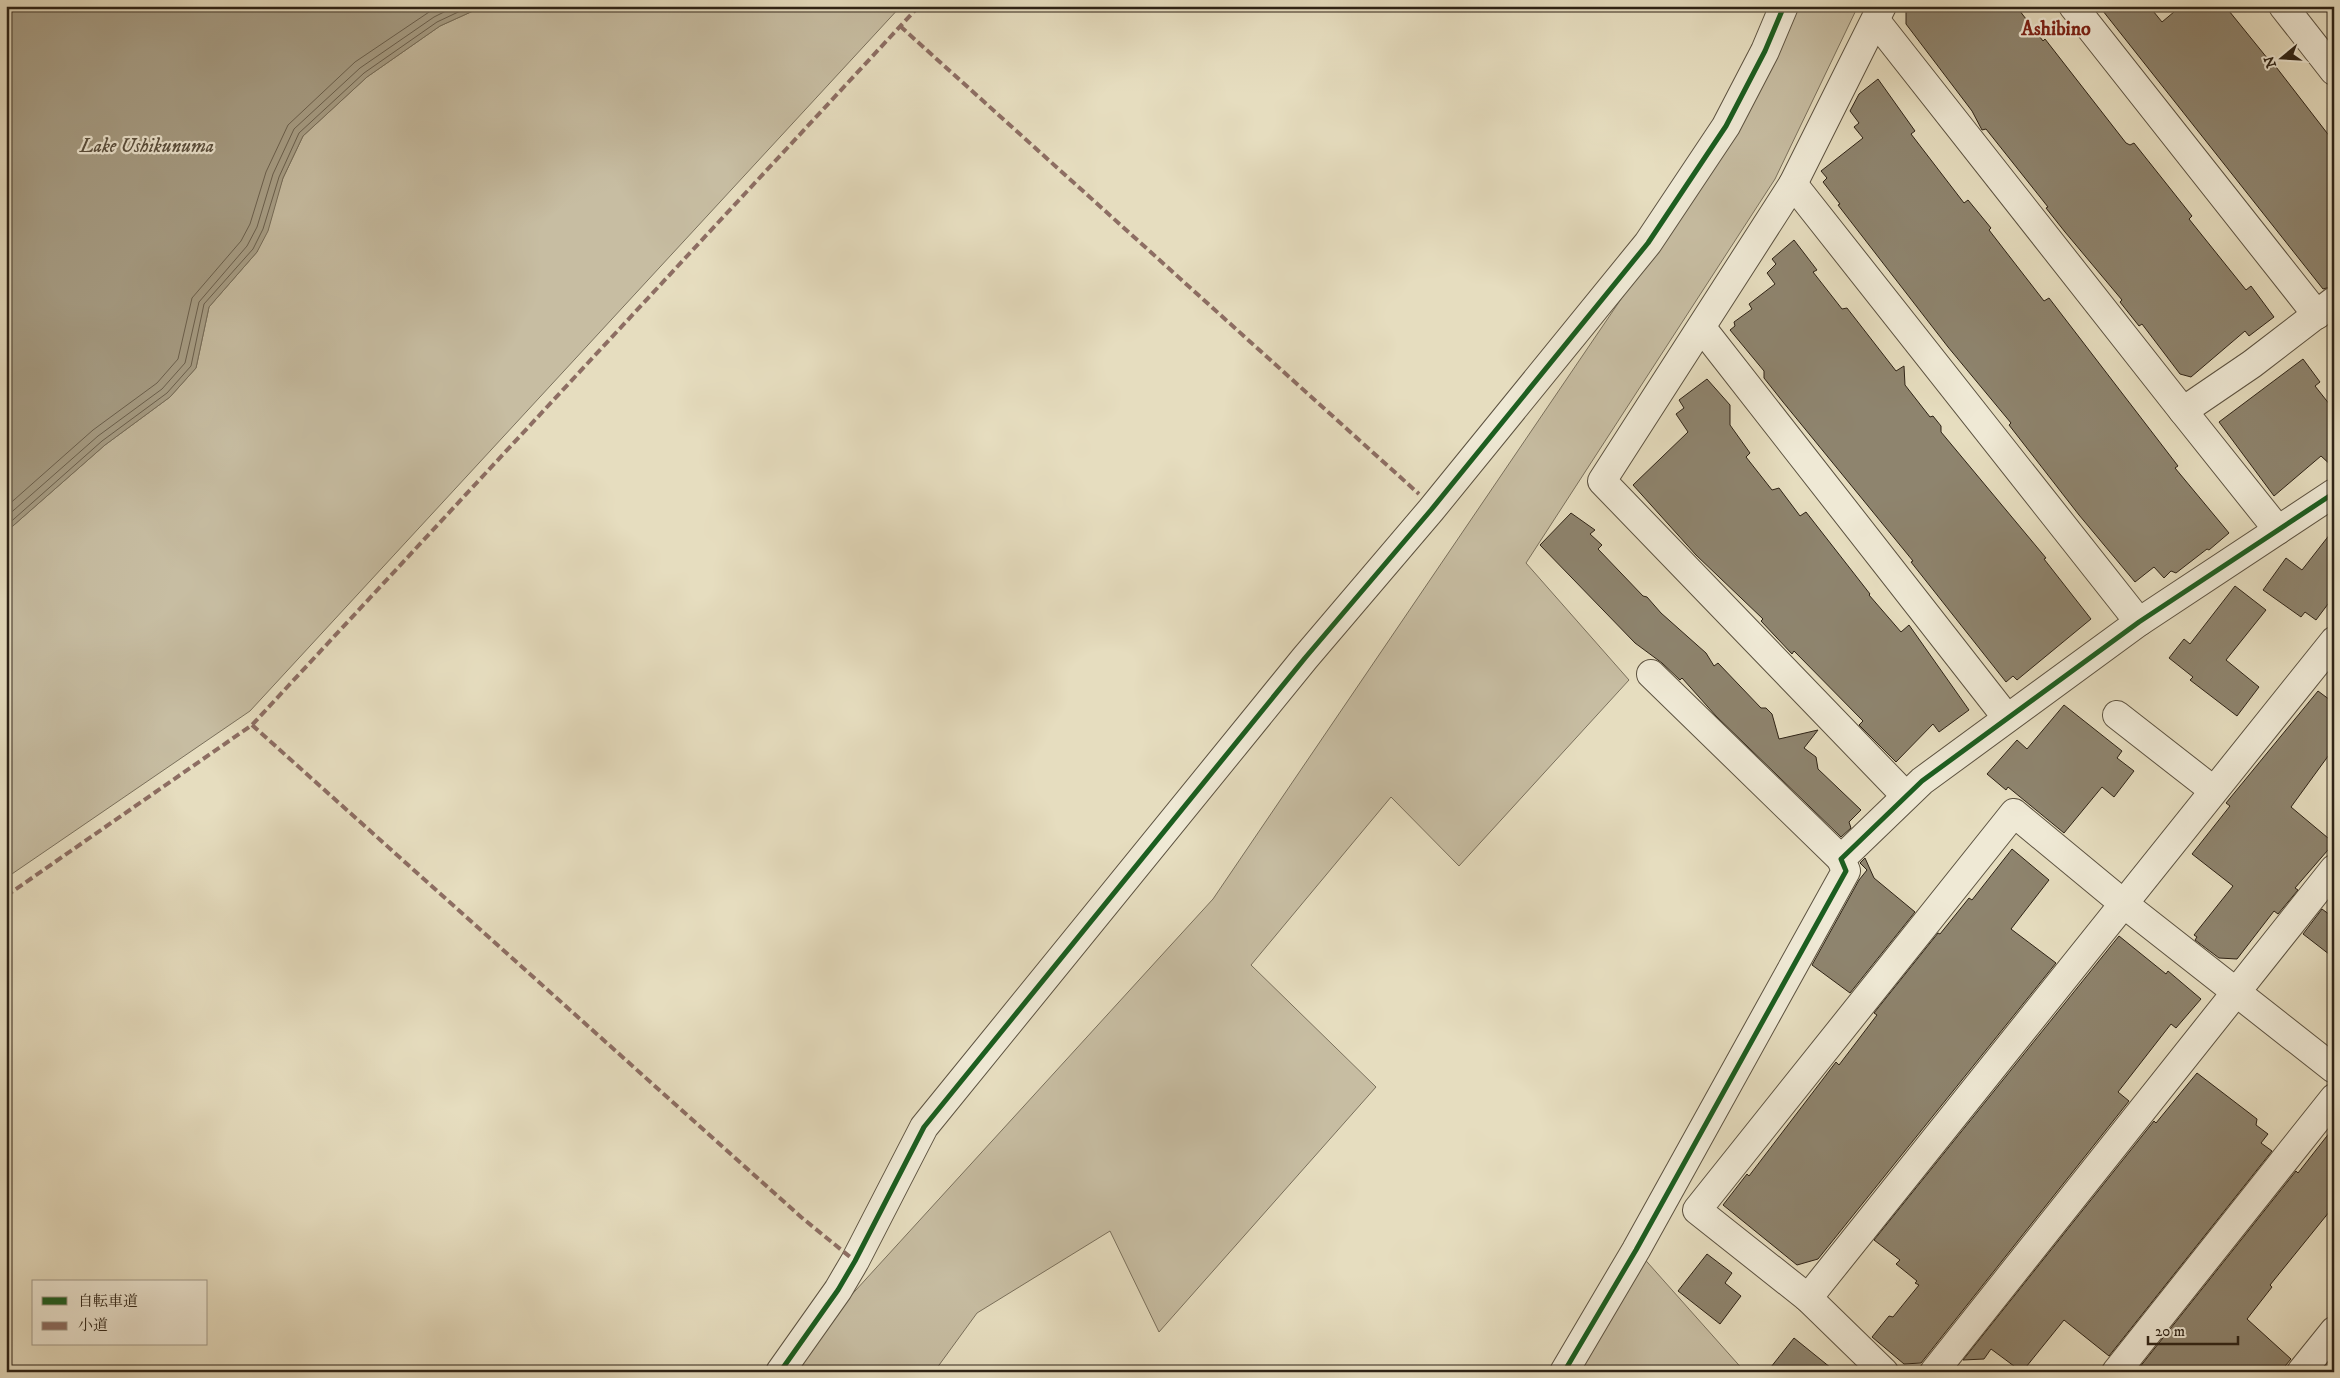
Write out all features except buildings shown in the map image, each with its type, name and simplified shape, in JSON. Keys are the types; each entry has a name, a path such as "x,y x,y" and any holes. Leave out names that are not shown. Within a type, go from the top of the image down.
{"street":[{"path":"780,1372 838,1290 851,1268 924,1127 1305,658 1425,502 1648,243 1726,126 1765,52 1784,6"},
{"path":"2074,6 2325,308 2252,364 2183,411"},
{"path":"2283,6 2334,71"},
{"path":"1905,795 1602,481 1794,184 1879,13 2183,411 2278,530"},
{"path":"1794,184 2139,622"},
{"path":"1702,328 2007,718"},
{"path":"1841,859 1905,795 2007,718 2139,622 2334,494"},
{"path":"1808,1298 2334,641"},
{"path":"1564,1372 1636,1250 1846,871 1841,859 1651,674"},
{"path":"2117,715 2213,790"},
{"path":"1884,1372 1808,1298 1697,1210 2014,813 2124,904 2334,1069"},
{"path":"1934,1372 2334,868"},
{"path":"2116,1372 2334,1098"},
{"path":"2301,1372 2334,1331"}],"shaded area":[{"path":"484,6 901,6 250,711 6,878 6,532 105,445 170,397 196,368 209,307 257,252 283,178 303,136 367,77 440,26"},
{"path":"1795,6 1858,6 1775,179 1526,563 1629,680 1459,866 1391,797 1251,965 1376,1087 1159,1332 1110,1231 977,1313 934,1372 793,1372 845,1302 1213,899 1651,255"},
{"path":"1640,1254 1745,1372 1571,1372"}],"water":[{"name":"Lake Ushikunuma","path":"6,6 484,6 440,26 367,77 303,136 283,178 268,231 257,252 209,307 196,368 170,397 105,445 6,532"}],"marked path":[{"path":"6,896 252,725 919,6"},
{"path":"900,26 1419,494"},
{"path":"252,725 801,1217 855,1261"}],"cycle path":[{"path":"780,1372 838,1290 855,1261 924,1127 1305,658 1431,510 1648,243 1726,126 1765,51 1784,6"},
{"path":"1564,1372 1636,1250 1846,871 1841,859 1922,781 2139,622 2334,493"}],"district":[{"name":"Ashibino","path":"2056,29"}]}
